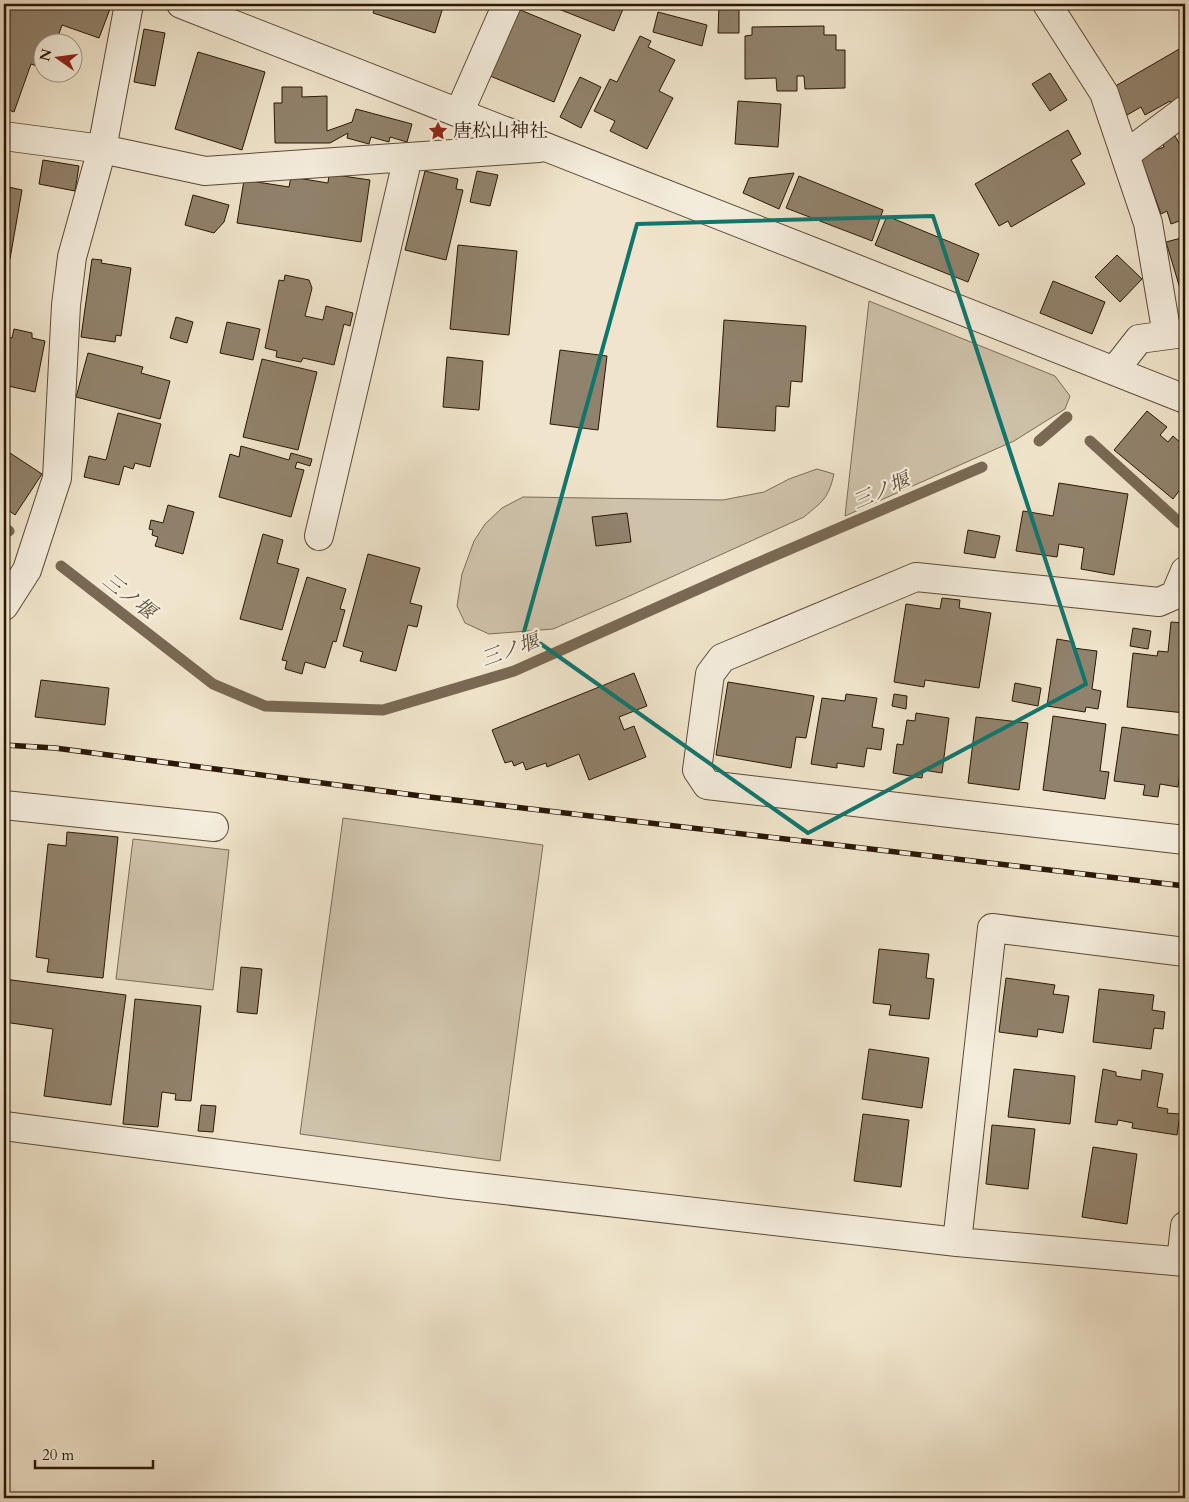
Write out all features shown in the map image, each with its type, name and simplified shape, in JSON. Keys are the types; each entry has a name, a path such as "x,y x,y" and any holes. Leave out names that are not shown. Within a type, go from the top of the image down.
{"street":[{"path":"4,606 27,570 57,478 66,305 72,258 102,149 129,4"},
{"path":"181,4 1185,399"},
{"path":"459,113 507,4"},
{"path":"1047,4 1104,93 1148,223 1176,334 1139,339 1114,371"},
{"path":"1125,155 1185,110"},
{"path":"4,136 102,149 205,171 548,148"},
{"path":"319,536 408,157"},
{"path":"1182,588 1159,602 916,576 722,658 710,674 697,770 707,785 1185,840"},
{"path":"4,806 214,828"},
{"path":"956,1242 992,928 1185,952"},
{"path":"4,1126 451,1184 956,1242 1183,1262 1185,1226"}],"highlighted area":[{"path":"933,216 1086,684 808,833 524,632 637,224"}],"shaded area":[{"path":"869,301 1055,376 1070,396 1065,409 1014,441 845,516"},
{"path":"817,469 834,474 832,482 824,499 804,517 553,629 489,634 465,623 457,606 462,574 474,541 485,524 502,508 523,497 723,500 764,492 789,479"},
{"path":"343,818 543,845 500,1161 300,1134"},
{"path":"133,839 229,850 213,990 116,979"}],"building":[{"path":"4,4 52,4 65,9 67,4 95,4 110,9 99,38 62,25 60,32 32,32 32,64 14,112 4,108"},
{"path":"376,4 444,4 435,33 373,13"},
{"path":"546,4 625,4 614,31"},
{"path":"719,5 739,5 739,33 718,33"},
{"path":"518,9 581,35 554,102 490,76"},
{"path":"658,12 707,25 702,46 653,32"},
{"path":"824,26 824,35 836,35 836,50 845,50 845,88 805,89 804,76 797,76 797,91 777,91 776,78 745,79 745,36 752,35 752,27"},
{"path":"144,29 165,33 155,86 134,82"},
{"path":"640,36 651,41 648,47 675,60 659,91 673,98 647,149 610,131 615,121 594,111 610,79 617,82"},
{"path":"1181,48 1185,56 1185,99 1173,106 1170,101 1145,115 1141,107 1127,115 1112,88"},
{"path":"198,52 265,72 242,150 175,129"},
{"path":"1050,73 1067,100 1050,111 1032,84"},
{"path":"580,77 601,87 581,128 560,117"},
{"path":"282,87 302,87 302,97 327,96 327,131 352,122 356,109 412,124 407,142 390,137 389,142 371,137 369,144 347,138 348,133 330,143 275,143 274,103 282,103"},
{"path":"738,101 781,104 778,147 735,144"},
{"path":"1068,130 1081,154 1071,160 1085,184 1011,227 1008,221 999,226 975,184"},
{"path":"1175,136 1179,143 1185,141 1185,169 1183,169 1185,175 1185,219 1171,224 1167,211 1161,214 1140,156 1164,147 1162,141"},
{"path":"43,160 79,166 75,191 39,184"},
{"path":"425,171 458,179 456,189 463,190 446,260 405,250"},
{"path":"477,171 498,175 490,206 470,202"},
{"path":"794,173 779,209 743,193 749,178"},
{"path":"329,174 370,180 361,242 237,223 244,180 289,187 291,177 328,183"},
{"path":"799,176 883,210 872,241 786,208"},
{"path":"4,186 22,190 10,259 4,258"},
{"path":"193,195 229,205 224,222 214,233 185,225"},
{"path":"887,216 979,254 968,282 875,245"},
{"path":"1185,237 1185,294 1182,295 1166,242"},
{"path":"458,245 517,251 509,335 450,329"},
{"path":"1117,255 1142,279 1120,302 1095,277"},
{"path":"92,259 102,260 101,263 131,268 121,336 116,335 115,342 81,337"},
{"path":"285,275 309,280 312,288 305,316 323,320 326,306 353,313 350,326 344,324 334,365 303,358 301,362 276,357 277,351 265,348 279,280 284,281"},
{"path":"1053,281 1105,302 1092,334 1040,313"},
{"path":"176,317 193,322 187,343 170,338"},
{"path":"724,320 806,326 802,382 791,381 789,407 776,406 775,431 717,427"},
{"path":"227,322 260,329 253,360 220,353"},
{"path":"14,329 32,333 32,338 45,341 35,392 4,385 4,336 12,338"},
{"path":"560,350 607,356 598,430 550,424"},
{"path":"88,353 143,367 141,373 170,381 160,419 76,397"},
{"path":"447,357 483,361 479,410 443,407"},
{"path":"262,359 317,372 298,450 243,437"},
{"path":"1147,411 1167,427 1160,435 1168,442 1173,436 1182,444 1179,448 1185,453 1185,483 1173,499 1114,450"},
{"path":"118,413 161,424 150,467 135,463 133,469 124,466 119,485 84,477 89,456 106,460"},
{"path":"4,430 10,434 4,444"},
{"path":"241,446 289,460 291,453 312,459 310,466 297,462 295,468 304,470 291,517 219,497 230,454 239,457"},
{"path":"4,449 42,474 15,515 4,507"},
{"path":"1059,483 1128,494 1114,575 1081,569 1084,548 1059,544 1057,557 1016,551 1023,511 1053,516"},
{"path":"168,505 194,512 183,554 155,546 158,537 152,535 153,530 149,529 151,520 163,523"},
{"path":"627,513 631,542 596,546 592,517"},
{"path":"968,530 1000,536 995,558 964,553"},
{"path":"263,534 283,540 277,563 299,569 282,630 240,619"},
{"path":"368,554 420,568 410,603 422,606 417,627 408,625 396,671 360,661 363,652 343,646"},
{"path":"307,577 346,589 340,609 345,610 336,642 333,641 325,668 305,662 302,674 285,669 287,661 282,660"},
{"path":"942,598 960,600 959,608 991,613 979,688 925,680 924,687 894,682 906,604 940,609"},
{"path":"1171,622 1185,623 1185,713 1127,707 1133,653 1157,656 1158,651 1168,652"},
{"path":"1133,628 1151,631 1148,649 1130,646"},
{"path":"1057,639 1074,642 1073,648 1097,651 1092,689 1101,691 1098,709 1086,707 1085,712 1047,706"},
{"path":"634,673 647,706 619,717 624,730 634,726 646,757 589,780 579,754 547,767 546,763 526,770 523,762 514,766 512,761 505,763 492,730"},
{"path":"41,680 109,688 105,725 35,717"},
{"path":"728,682 814,696 806,738 796,737 791,768 716,755"},
{"path":"1015,683 1041,688 1038,706 1012,701"},
{"path":"846,694 877,698 872,727 884,729 881,750 867,748 864,767 837,763 837,768 811,764 822,698 845,701"},
{"path":"894,694 907,696 906,709 892,706"},
{"path":"916,713 949,718 942,773 923,770 922,778 893,773 897,744 903,745 907,720 915,721"},
{"path":"1053,716 1106,724 1100,771 1109,772 1105,799 1043,790"},
{"path":"976,717 1028,723 1019,790 968,783"},
{"path":"1122,727 1185,736 1178,787 1160,784 1158,797 1143,795 1145,785 1114,781"},
{"path":"67,832 118,837 103,978 47,972 49,959 36,957 48,844 66,846"},
{"path":"879,949 929,954 926,978 934,979 929,1019 889,1015 891,1005 873,1003"},
{"path":"241,967 262,969 257,1014 237,1012"},
{"path":"1006,978 1055,985 1053,994 1069,996 1063,1033 1038,1029 1037,1037 999,1032"},
{"path":"4,979 126,995 111,1105 44,1096 53,1029 4,1022"},
{"path":"1099,989 1154,995 1152,1010 1165,1012 1163,1029 1154,1028 1151,1049 1093,1042"},
{"path":"135,999 201,1006 191,1101 175,1100 176,1094 162,1092 158,1127 123,1124"},
{"path":"869,1049 929,1058 922,1108 862,1099"},
{"path":"1014,1069 1075,1076 1070,1124 1008,1117"},
{"path":"1103,1069 1116,1072 1116,1076 1141,1080 1142,1070 1163,1074 1157,1107 1168,1109 1167,1113 1180,1114 1177,1135 1132,1128 1133,1123 1118,1120 1117,1125 1095,1122"},
{"path":"201,1105 216,1106 213,1132 198,1131"},
{"path":"863,1114 909,1120 901,1187 854,1181"},
{"path":"992,1125 1035,1129 1028,1189 986,1184"},
{"path":"1093,1147 1137,1154 1127,1224 1082,1217"}],"waterway":[{"name":"三ノ堰","path":"1039,441 1067,417"},
{"name":"三ノ堰","path":"1090,441 1180,523"},
{"name":"三ノ堰","path":"61,566 213,684 265,706 383,710 514,671 748,567 982,467"},
{"name":"三ノ堰","path":"4,528 9,531"}],"railway":[{"path":"4,745 55,748 421,796 1185,886"}],"place":[{"name":"唐松山神社","path":"438,131"}]}
